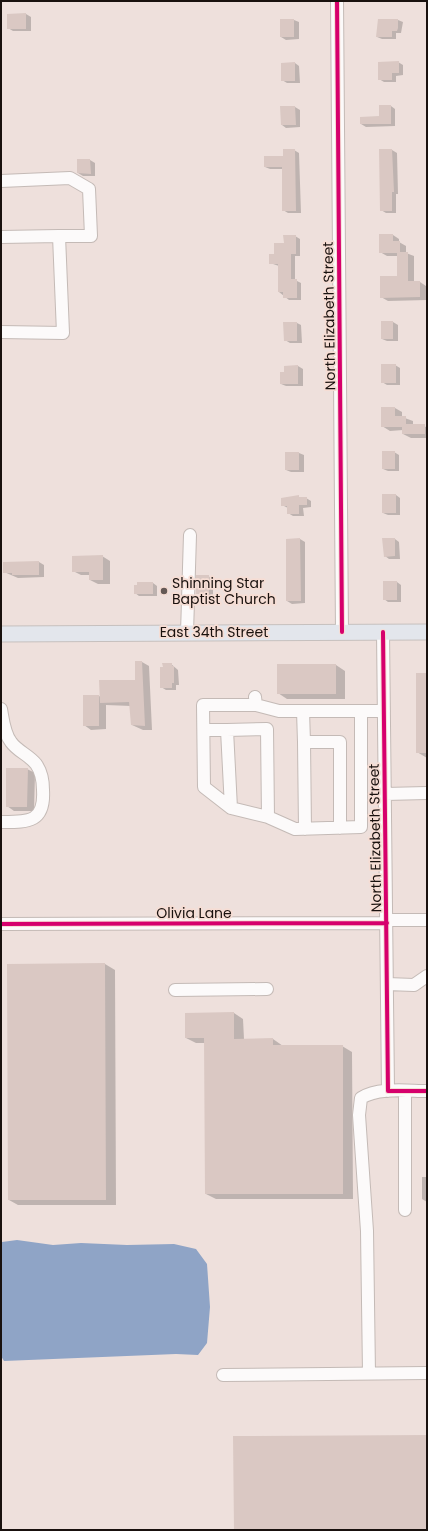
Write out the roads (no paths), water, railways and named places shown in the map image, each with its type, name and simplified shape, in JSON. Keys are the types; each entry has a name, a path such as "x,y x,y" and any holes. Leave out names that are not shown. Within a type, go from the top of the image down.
{"main road":[{"name":"East 34th Street","path":"1,634 427,632"}],"street":[{"name":"North Elizabeth Street","path":"337,1 342,632"},
{"path":"1,181 70,178 89,190 91,236 1,237"},
{"path":"1,332 63,333 59,236"},
{"path":"187,632 190,535"},
{"name":"North Elizabeth Street","path":"383,632 388,1092"},
{"path":"361,711 361,827 295,829 268,817 231,808 204,787 203,705 256,701 279,711 303,711 361,711 384,711"},
{"path":"1,709 6,733 6,744 36,764 43,780 44,804 39,814 30,820 1,822"},
{"path":"268,817 267,729 279,711"},
{"path":"303,711 304,829"},
{"path":"204,730 267,729"},
{"path":"227,730 231,808"},
{"path":"304,742 340,742 340,828"},
{"path":"385,794 427,793"},
{"name":"Olivia Lane","path":"1,924 387,922 427,920"},
{"path":"387,984 414,985 427,976"},
{"path":"175,990 267,989"},
{"path":"404,1091 405,1210"},
{"path":"369,1373 367,1230 359,1115 361,1098 368,1094 427,1091"},
{"path":"223,1375 427,1373"}],"water":[{"path":"17,1240 53,1245 81,1243 127,1245 174,1244 196,1249 207,1264 210,1307 207,1343 198,1355 176,1354 4,1361 1,1356 1,1244 2,1242"}],"place":[{"name":"Shinning Star Baptist Church","path":"164,591"}]}
